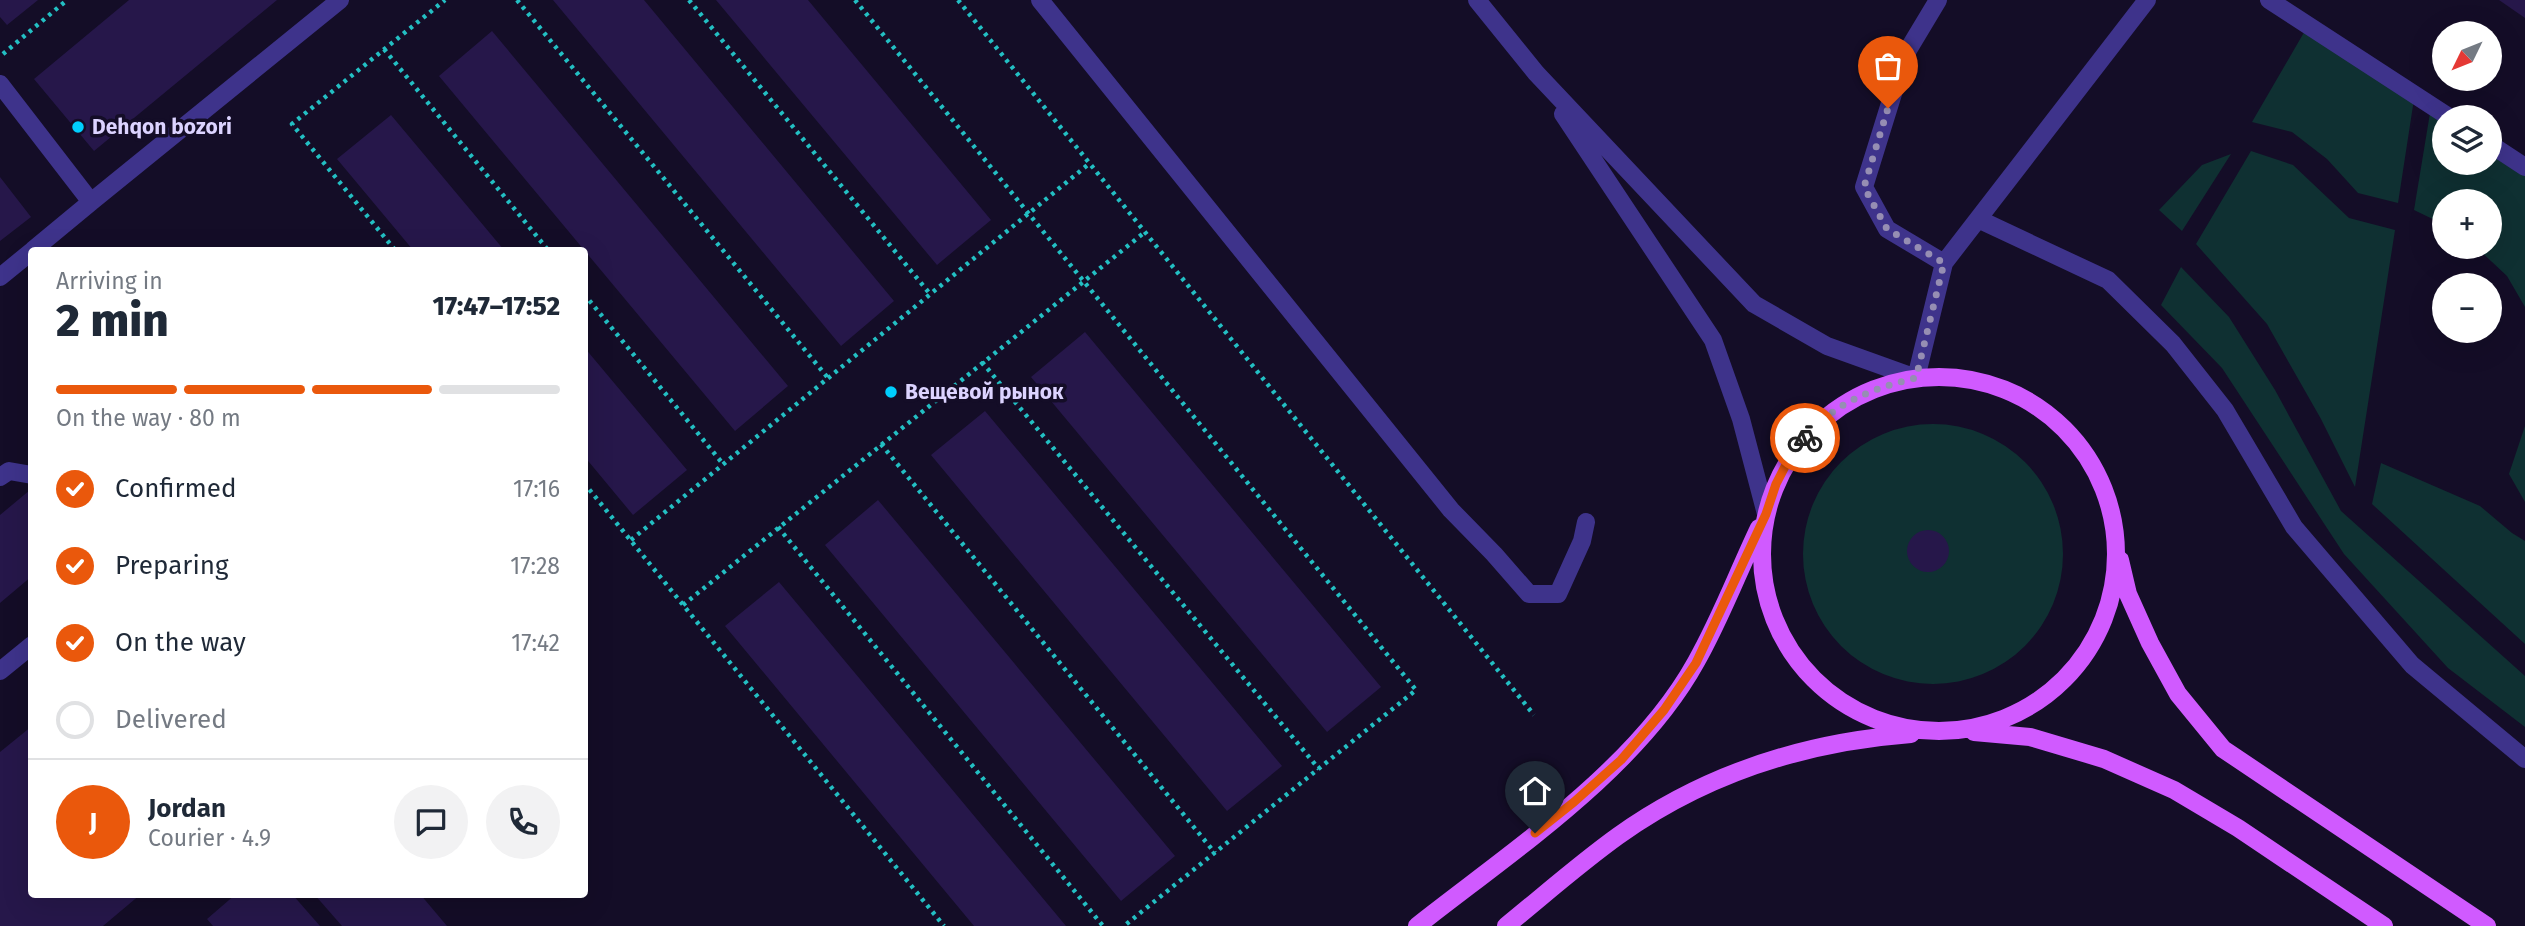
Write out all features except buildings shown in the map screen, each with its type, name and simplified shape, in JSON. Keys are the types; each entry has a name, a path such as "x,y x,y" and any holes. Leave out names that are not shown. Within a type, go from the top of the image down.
{"main road":[{"path":"1417,926 1574,802 1621,760 1664,710 1696,663 1790,457 1816,426 1857,396 1886,384 1916,378 1948,377 1980,382 2010,391 2038,407 2083,452 2099,480 2110,510 2128,594 2150,643 2178,694 2223,749 2487,926"},
{"path":"1766,514 1762,546 1763,579 1771,610 1785,641 1803,667 1827,690 1854,709 1874,718 1916,729 2030,737 2104,759 2174,790 2238,828 2384,926"},
{"path":"1506,926 1619,836 1670,803 1723,776 1788,753 1867,737 1983,725 2016,713 2046,695 2071,671 2092,642 2106,611 2114,577 2116,542"}],"street":[{"path":"37,247 340,0"},
{"path":"1040,0 1451,510 1528,594 1558,594 1582,541 1586,522"},
{"path":"1477,0 1536,73 1754,304 1827,346 1916,378 1944,263 2147,0"},
{"path":"1938,0 1905,55 1864,187 1887,229 1944,263"},
{"path":"2269,0 2432,106"},
{"path":"1536,73 1713,340 1741,419 1766,514"},
{"path":"0,84 91,202"},
{"path":"2502,152 2525,167"},
{"path":"1978,219 2108,280 2173,344 2225,410 2294,527 2412,665 2525,759"},
{"path":"0,277 28,254"},
{"path":"0,477 9,471 28,474"},
{"path":"0,671 28,648"}],"path":[{"path":"0,57 67,0"},
{"path":"393,247 292,124 445,0"},
{"path":"517,0 828,378"},
{"path":"689,0 930,294"},
{"path":"855,0 1416,690 1125,926"},
{"path":"958,0 1534,715"},
{"path":"384,49 546,247"},
{"path":"631,540 1030,215 1090,163"},
{"path":"683,605 1146,232"},
{"path":"588,300 723,464"},
{"path":"982,362 1319,769"},
{"path":"881,444 1215,853"},
{"path":"588,488 944,926"},
{"path":"778,527 1103,926"}],"green space":[{"path":"2306,29 2414,99 2398,203 2358,193 2327,159 2292,132 2252,122"},
{"path":"2431,107 2432,175 2502,175 2502,154 2525,169 2525,307 2507,276 2489,259 2502,259 2502,189 2432,189 2432,219 2414,210"},
{"path":"2251,151 2293,165 2349,218 2395,230 2355,487 2321,419 2267,324 2196,244"},
{"path":"2231,154 2182,231 2159,210 2202,165"},
{"path":"2181,267 2229,317 2275,390 2341,511 2525,676 2525,727 2448,668 2344,554 2222,368 2161,305"},
{"path":"1933,424 1983,434 2005,446 2025,462 2041,482 2053,504 2063,554 2053,604 2041,626 2025,646 2005,662 1983,674 1933,684 1883,674 1861,662 1841,646 1825,626 1813,604 1803,554 1813,504 1825,482 1841,462 1861,446 1883,434"},
{"path":"2525,426 2525,502 2509,474"},
{"path":"2381,463 2480,506 2525,541 2525,644 2372,504"}],"way so far":[{"path":"1805,438 1832,412 1857,396 1886,384 1916,378 1944,263 1887,229 1864,187 1888,108"}],"place":[{"name":"Dehqon bozori","path":"78,127"},
{"name":"Вещевой рынок","path":"891,392"}],"route":[{"path":"1535,833 1621,760 1664,710 1696,663 1766,514 1776,484 1790,457 1805,438"}]}
